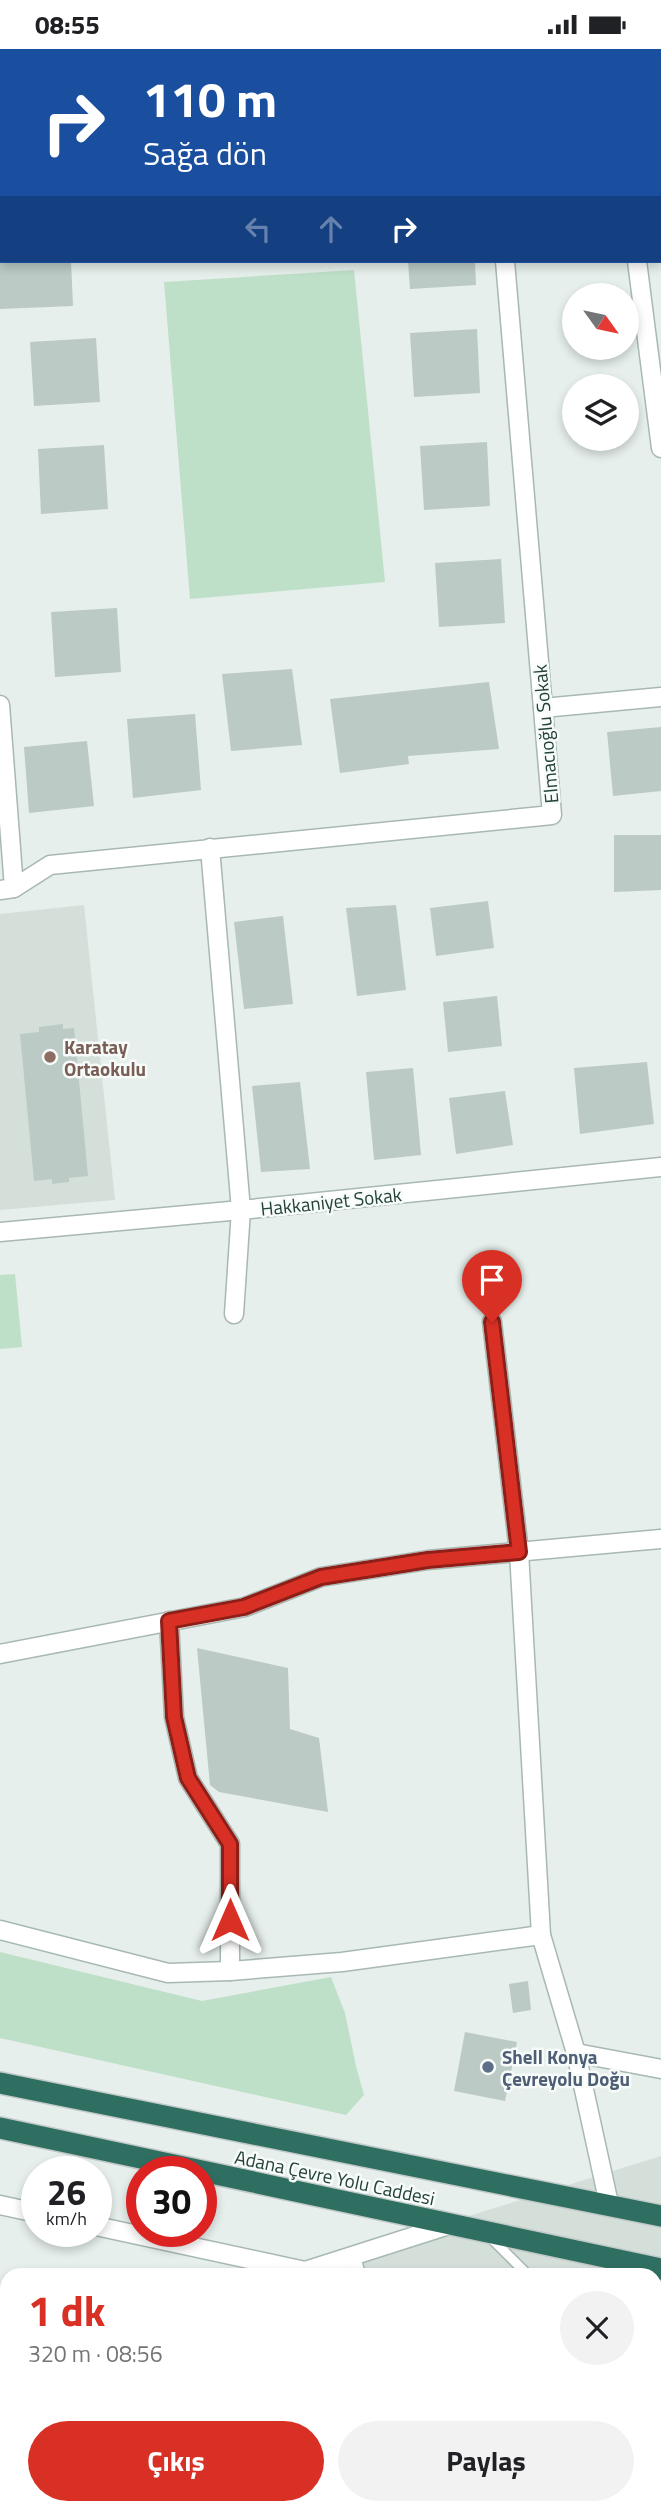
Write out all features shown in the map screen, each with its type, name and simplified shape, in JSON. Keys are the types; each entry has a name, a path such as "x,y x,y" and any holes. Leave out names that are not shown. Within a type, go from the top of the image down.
{"highway":[{"name":"Adana Çevre Yolu Caddesi","path":"0,2083 661,2216"},
{"name":"Adana Çevre Yolu Caddesi","path":"0,2128 656,2268"}],"street":[{"name":"Elmacıoğlu Sokak","path":"7,889 50,865 552,815 505,263"},
{"path":"637,263 661,448"},
{"path":"543,708 661,697"},
{"path":"0,705 7,889"},
{"path":"210,848 241,1210 234,1314"},
{"name":"Hakkaniyet Sokak","path":"0,1232 661,1167"},
{"path":"492,1322 519,1552 541,1935 576,2053 609,2204"},
{"path":"0,1654 244,1607 321,1577 428,1560 661,1539"},
{"path":"169,1621 174,1717 188,1778 230,1844 230,1971"},
{"path":"0,1930 169,1973 342,1962 541,1935"},
{"path":"576,2053 661,2069"},
{"path":"0,2205 21,2210"},
{"path":"315,2268 449,2225"},
{"path":"112,2229 291,2268"},
{"path":"351,2257 354,2268"}],"lane":[{"path":"487,2233 521,2268"}],"shaded area":[{"name":"Karatay Ortaokulu","path":"84,905 115,1200 0,1210 0,914"},
{"path":"661,2156 661,2268 302,2268"}],"green space":[{"path":"354,270 385,582 190,599 164,282"},
{"path":"15,1274 22,1347 0,1349 0,1275"},
{"path":"0,1952 202,2001 331,1977 345,2013 364,2095 346,2115 0,2038"}],"building":[{"path":"0,263 71,263 73,306 0,309"},
{"path":"408,263 475,263 476,285 410,289"},
{"path":"477,329 480,393 414,397 410,333"},
{"path":"96,338 100,402 34,406 30,342"},
{"path":"487,442 490,506 424,510 420,446"},
{"path":"104,445 108,509 41,514 38,449"},
{"path":"501,559 505,623 439,627 435,563"},
{"path":"117,608 121,672 55,677 51,612"},
{"path":"292,669 302,745 231,751 222,674"},
{"path":"489,682 499,749 408,756 409,764 340,773 330,699"},
{"path":"195,714 201,790 133,798 127,719"},
{"path":"661,727 661,791 613,796 607,732"},
{"path":"87,741 94,806 29,813 24,747"},
{"path":"614,835 661,835 661,890 614,892"},
{"path":"488,901 494,948 436,956 430,908"},
{"path":"396,905 406,990 357,996 346,908"},
{"path":"283,916 293,1004 244,1009 234,922"},
{"path":"497,996 502,1046 448,1052 443,1002"},
{"path":"63,1024 63,1029 74,1028 88,1176 69,1178 69,1182 52,1184 52,1179 34,1181 20,1034 39,1032 39,1027"},
{"path":"647,1062 654,1124 580,1134 574,1068"},
{"path":"413,1068 421,1155 374,1160 366,1072"},
{"path":"300,1082 310,1169 261,1172 252,1086"},
{"path":"505,1091 513,1145 456,1154 449,1098"},
{"path":"197,1648 288,1668 290,1729 319,1738 328,1812 219,1792 210,1785"},
{"path":"528,1981 531,2010 513,2013 509,1984"},
{"path":"465,2032 517,2042 505,2101 454,2091"}],"place":[{"name":"Karatay Ortaokulu","path":"50,1057"},
{"name":"Shell Konya Çevreyolu Doğu","path":"488,2067"}],"route":[{"path":"230,1920 230,1844 188,1778 174,1717 169,1621 244,1607 321,1577 428,1560 519,1552 492,1322"}]}
